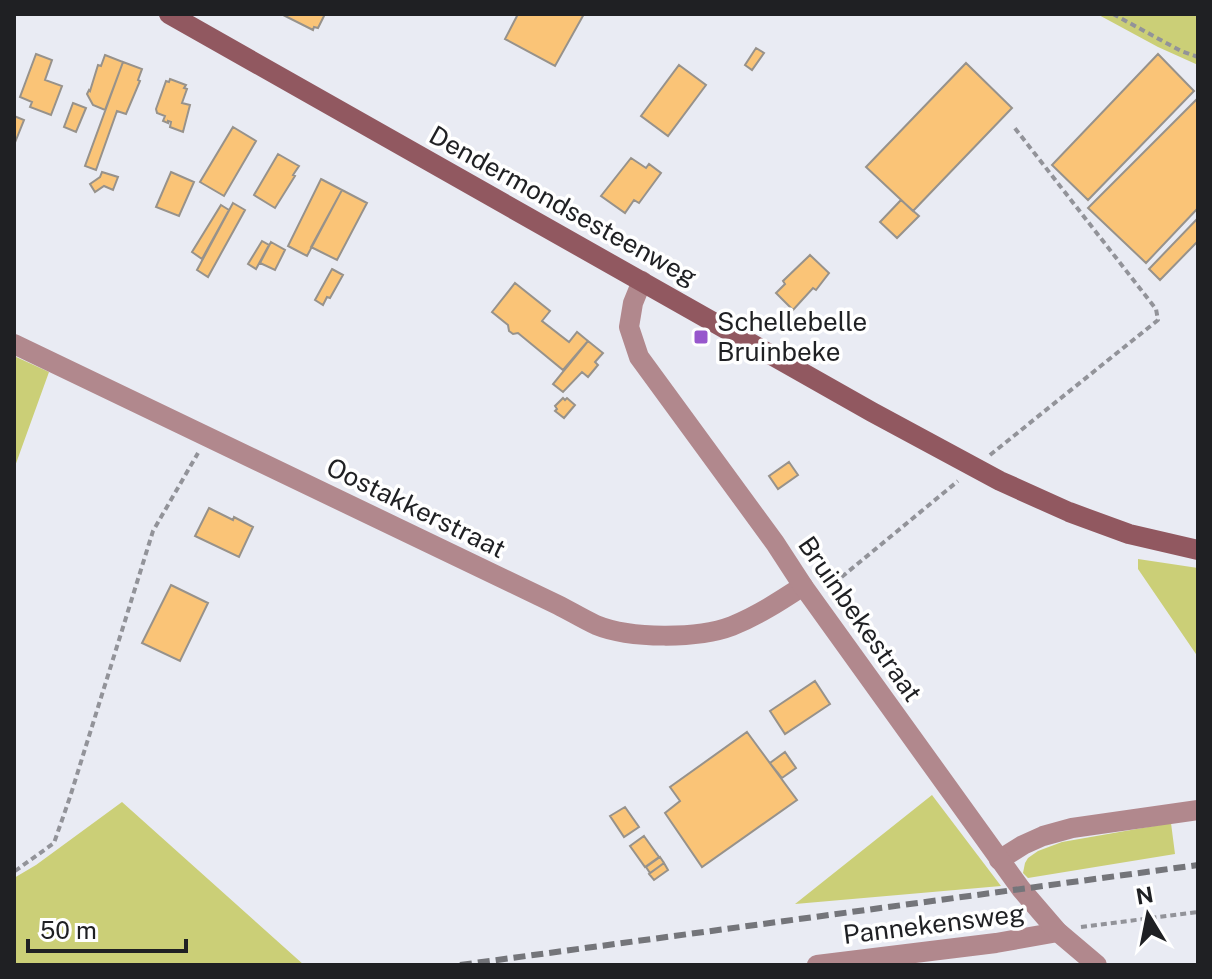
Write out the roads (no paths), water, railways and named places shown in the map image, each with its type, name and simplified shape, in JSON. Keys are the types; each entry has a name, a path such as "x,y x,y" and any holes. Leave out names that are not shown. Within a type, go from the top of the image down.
{"main road":[{"name":"Dendermondsesteenweg","path":"169,14 872,412 975,467 1069,512 1129,534 1198,550"}],"street":[{"name":"Bruinbekestraat","path":"642,281 633,303 629,327 639,357 999,860 1058,932 1097,965"},
{"name":"Oostakkerstraat","path":"14,344 598,626 641,635 688,635 730,627 803,586"},
{"path":"999,860 1033,841 1072,828 1198,810"},
{"name":"Pannekensweg","path":"817,965 996,943 1058,932"}],"railway":[{"path":"460,965 1198,865"}],"place":[{"name":"Schellebelle Bruinbeke","path":"701,337"}]}
